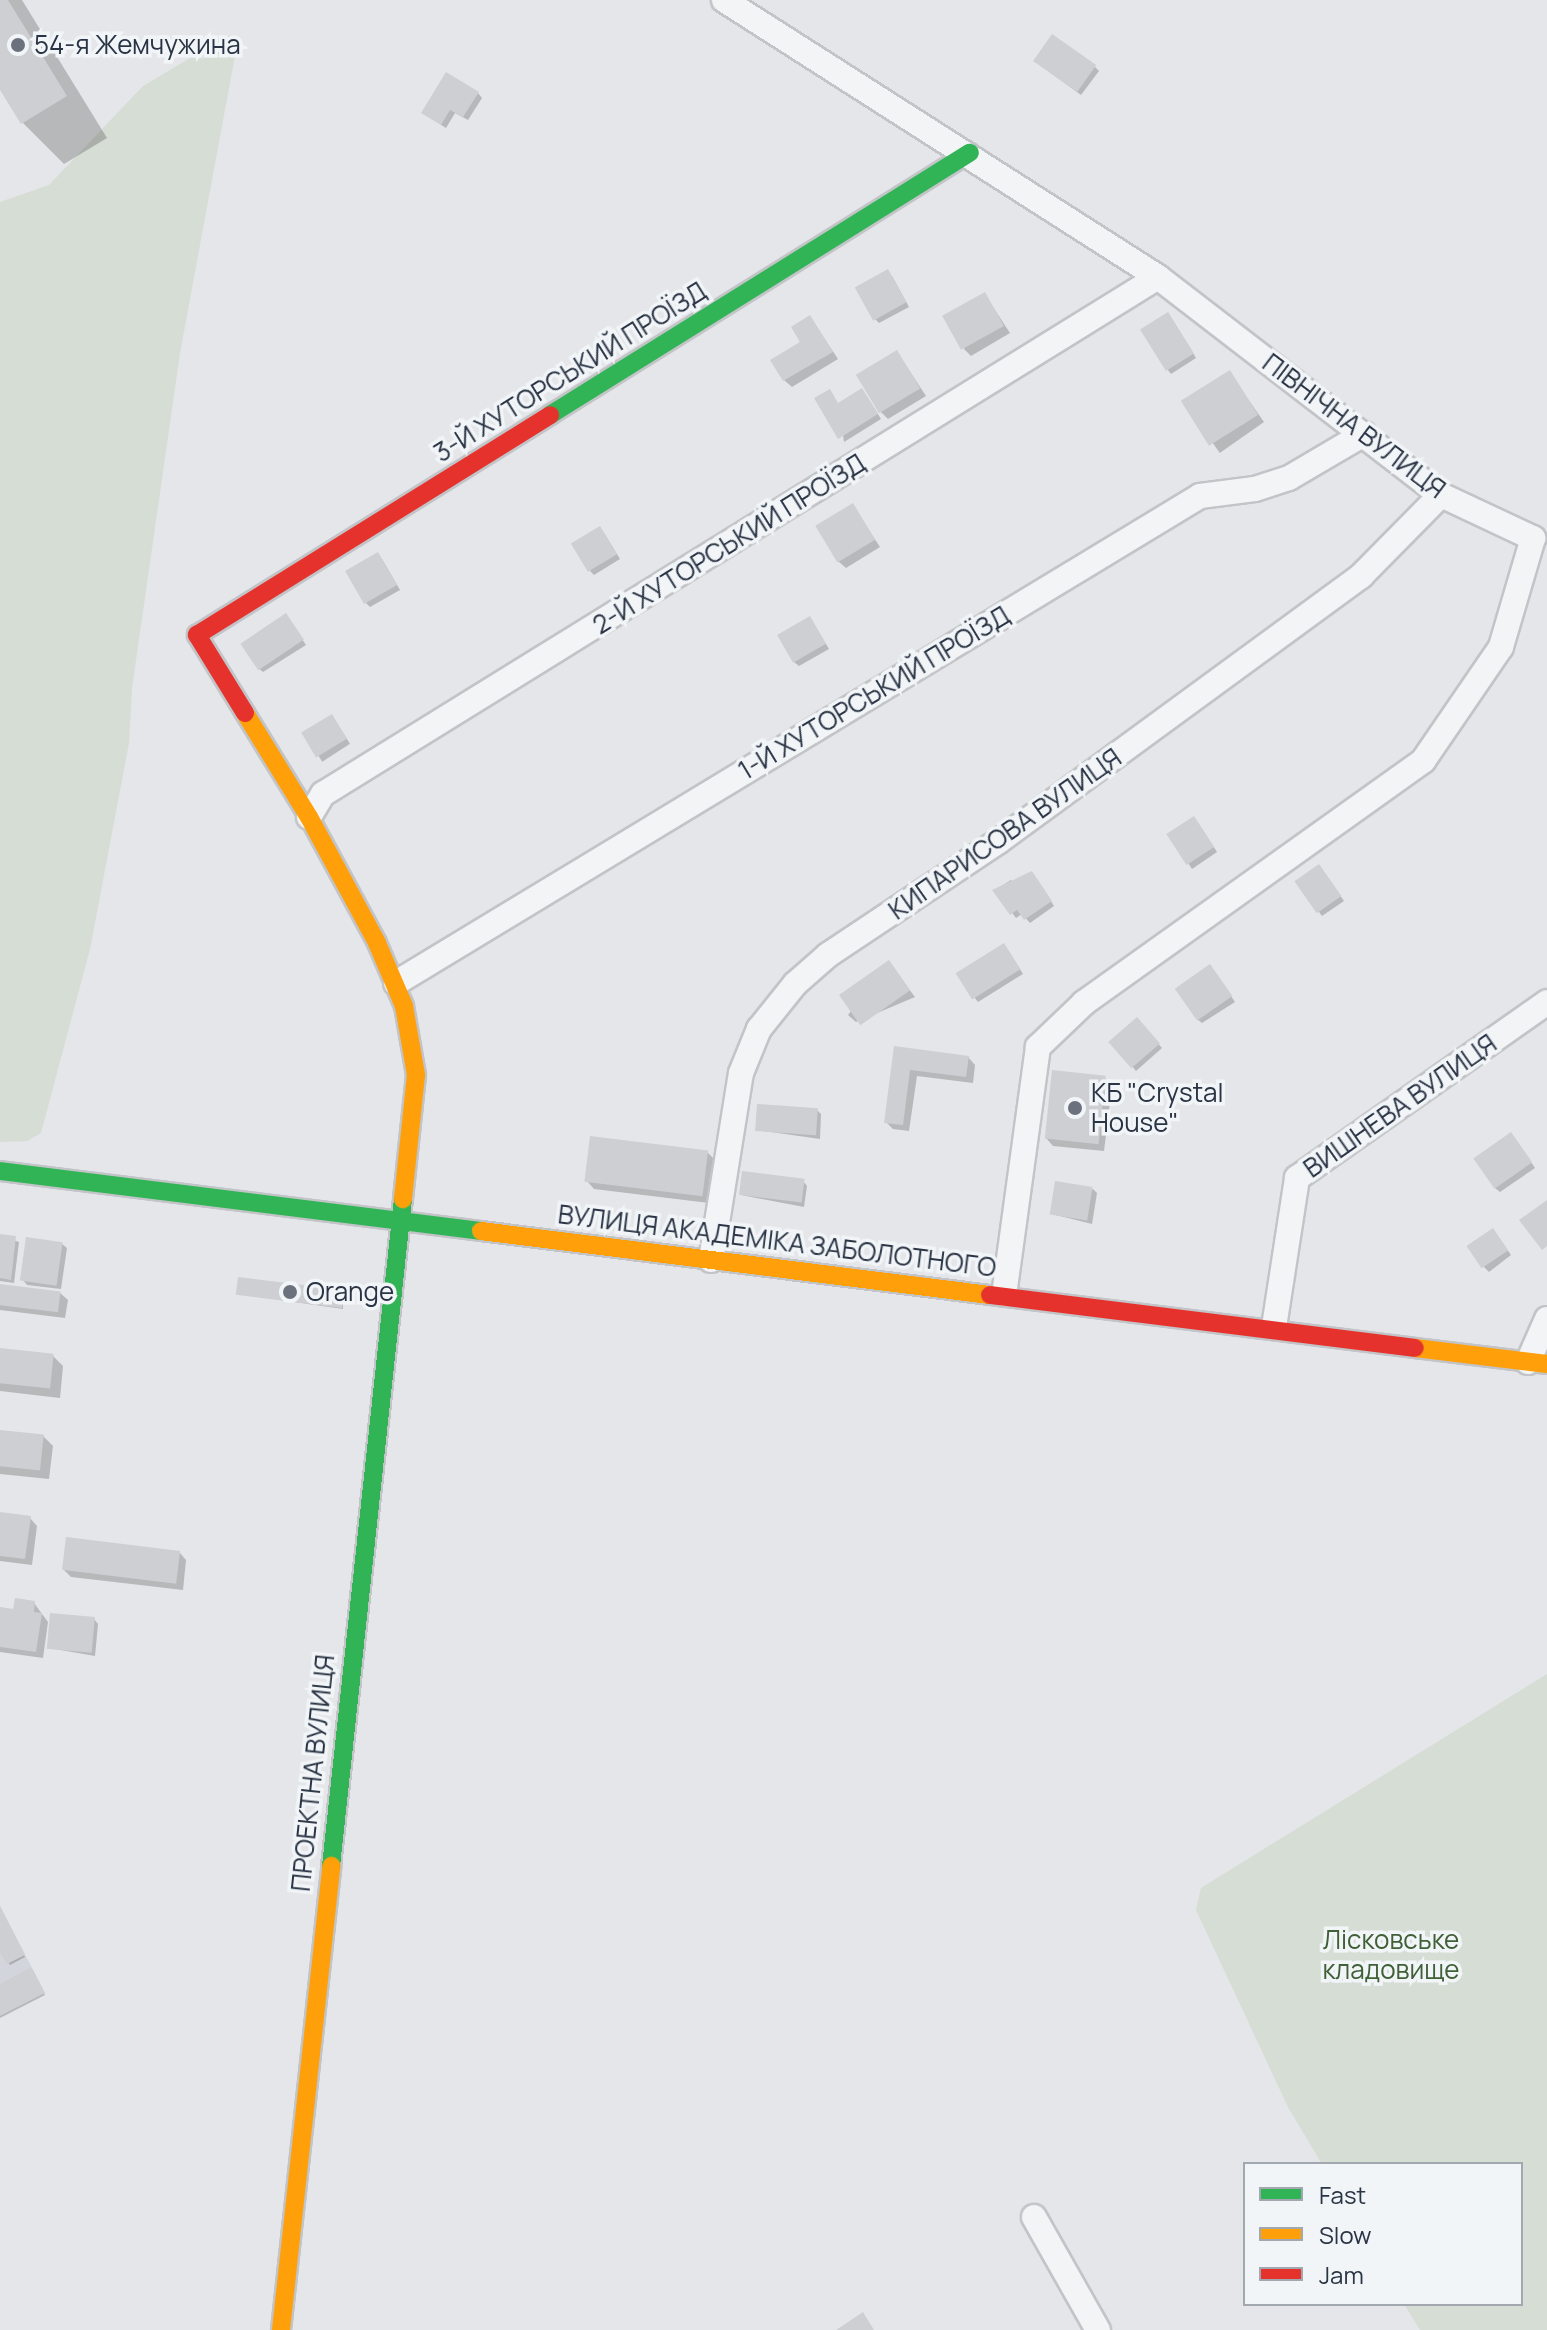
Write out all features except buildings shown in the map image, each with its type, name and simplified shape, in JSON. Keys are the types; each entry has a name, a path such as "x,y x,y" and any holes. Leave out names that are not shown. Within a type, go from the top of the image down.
{"street":[{"name":"ПІВНІЧНА ВУЛИЦЯ","path":"724,0 970,153 1158,277 1441,495 1533,538 1501,647 1423,761 1084,1003 1038,1047 1004,1294"},
{"name":"3-Й ХУТОРСЬКИЙ ПРОЇЗД","path":"197,635 970,153"},
{"name":"2-Й ХУТОРСЬКИЙ ПРОЇЗД","path":"309,817 323,794 1158,277"},
{"name":"1-Й ХУТОРСЬКИЙ ПРОЇЗД","path":"396,983 1200,496 1255,489 1289,478 1364,434"},
{"name":"КИПАРИСОВА ВУЛИЦЯ","path":"711,1260 741,1073 759,1029 795,984 828,955 1011,833 1361,576 1441,495"},
{"name":"ПРОЕКТНА ВУЛИЦЯ","path":"197,635 309,817 396,983 416,1075 281,2330"},
{"name":"ВИШНЕВА ВУЛИЦЯ","path":"1274,1327 1297,1178 1547,1002"},
{"name":"ВУЛИЦЯ АКАДЕМІКА ЗАБОЛОТНОГО","path":"0,1171 1274,1327 1537,1363"},
{"path":"1537,1363 1547,1319"},
{"path":"1034,2217 1098,2330"}],"shaded area":[{"path":"0,1906 45,1993 0,2016"}],"green space":[{"path":"229,35 237,45 180,353 132,688 129,743 90,949 41,1133 27,1141 0,1142 0,202 49,185 143,86"},
{"name":"Лісковське кладовище","path":"1547,1674 1547,2330 1420,2330 1405,2306 1523,2306 1523,2162 1321,2162 1288,2107 1196,1910 1201,1888"}],"traffic: fast":[{"path":"550,415 970,153"},
{"path":"0,1171 481,1231"},
{"path":"331,1866 403,1199"}],"traffic: slow":[{"path":"245,713 309,817 377,943 404,1006 416,1075 403,1199"},
{"path":"481,1231 990,1295"},
{"path":"1415,1348 1547,1364"},
{"path":"281,2330 331,1866"}],"traffic: jam":[{"path":"245,713 197,635 550,415"},
{"path":"990,1295 1415,1348"}],"place":[{"name":"54-я Жемчужина","path":"18,45"},
{"name":"КБ \"Crystal House\"","path":"1075,1108"},
{"name":"Orange","path":"290,1292"}]}
